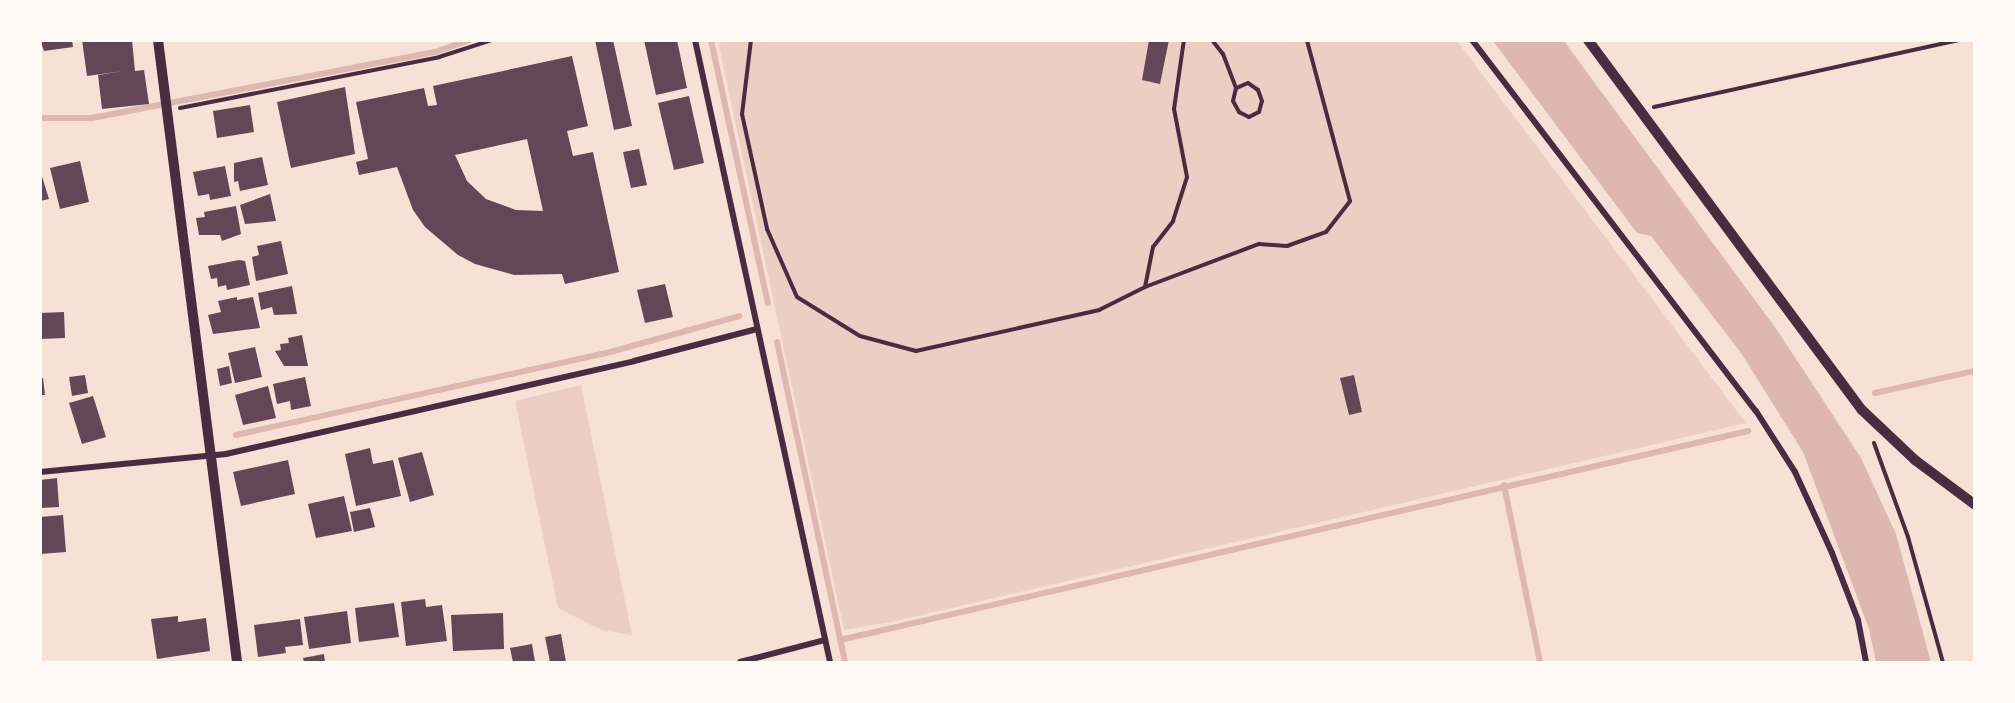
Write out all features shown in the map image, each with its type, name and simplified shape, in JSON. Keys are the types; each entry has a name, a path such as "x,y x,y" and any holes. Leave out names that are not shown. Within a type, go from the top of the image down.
{"street":[{"path":"158,40 237,663"},
{"path":"694,40 830,663"},
{"path":"1472,40 1756,411 1795,472 1832,553 1858,620 1866,663"},
{"path":"1588,40 1862,410 1915,460 1974,504"},
{"path":"40,472 211,454 634,361 757,329"},
{"path":"740,663 825,640"}],"path":[{"path":"166,111 439,57 492,40"},
{"path":"750,40 742,114 767,229 797,297 860,336 916,351 1100,310 1145,288 1259,244 1287,246 1326,232 1350,201 1307,40"},
{"path":"1145,288 1153,247 1173,221 1187,177 1174,109 1184,40"},
{"path":"1212,40 1223,54 1236,88 1233,101 1239,112 1249,117 1259,112 1262,100 1258,90 1248,83 1236,88"},
{"path":"1639,110 1958,40"},
{"path":"1862,410 1908,537 1943,663"}],"shaded area":[{"path":"718,41 1457,41 1746,423 896,621 844,630"},
{"path":"1493,41 1564,41 1777,330 1861,458 1896,534 1931,662 1876,662 1869,629 1803,452 1741,353 1651,236 1637,233"},
{"path":"581,385 632,635 601,630 558,608 515,401"}],"building":[{"path":"40,40 72,40 73,47 44,51"},
{"path":"82,40 132,40 135,71 144,70 149,104 102,109 98,75 124,71 87,76"},
{"path":"595,40 613,40 632,126 614,130"},
{"path":"644,40 677,40 687,88 656,95"},
{"path":"1149,40 1169,40 1160,84 1142,80"},
{"path":"572,56 588,126 567,131 573,156 593,152 619,272 565,284 562,274 514,275 475,264 458,255 425,227 413,210 397,167 359,175 356,162 368,159 356,102 424,88 428,106 437,105 433,86","holes":["527,139 543,211 516,210 486,199 467,181 455,155"]},
{"path":"345,87 355,154 291,168 277,102"},
{"path":"689,96 704,163 674,170 658,103"},
{"path":"250,105 254,132 217,138 213,111"},
{"path":"639,149 647,185 631,188 623,152"},
{"path":"262,157 268,185 240,191 238,181 234,182 234,163"},
{"path":"80,161 89,202 60,209 50,168"},
{"path":"225,166 231,196 210,200 209,194 198,196 193,172"},
{"path":"40,170 49,199 40,201"},
{"path":"270,194 276,221 245,224 240,205"},
{"path":"236,206 241,234 222,241 220,235 199,235 196,218 205,217 204,212"},
{"path":"281,241 288,274 256,281 252,257 259,255 257,246"},
{"path":"245,261 250,285 227,290 226,285 218,287 217,278 211,279 208,266"},
{"path":"665,284 673,317 645,323 637,290"},
{"path":"292,286 297,314 274,315 272,307 261,310 258,293"},
{"path":"237,297 237,300 253,297 260,328 213,334 208,315 221,312 218,301"},
{"path":"64,312 65,338 40,339 40,313"},
{"path":"302,335 308,366 284,366 275,351 281,350 280,344 289,343 288,338"},
{"path":"255,347 262,377 235,383 228,353"},
{"path":"229,366 232,383 220,386 217,369"},
{"path":"85,375 88,393 72,396 69,377"},
{"path":"1354,375 1362,412 1349,415 1340,378"},
{"path":"305,377 311,406 291,410 290,401 277,404 273,384"},
{"path":"43,378 45,395 40,395 40,379"},
{"path":"268,386 276,418 243,425 235,395"},
{"path":"93,396 106,437 82,444 69,403"},
{"path":"370,448 373,464 393,460 401,496 356,506 345,454"},
{"path":"422,452 434,495 410,502 398,458"},
{"path":"288,460 295,494 241,506 233,472"},
{"path":"57,478 59,507 40,508 40,480"},
{"path":"344,496 352,531 316,538 308,504"},
{"path":"370,508 375,527 354,532 350,512"},
{"path":"63,515 66,552 40,554 40,517"},
{"path":"425,599 426,607 442,605 447,641 406,646 401,602"},
{"path":"394,603 399,637 359,642 355,608"},
{"path":"347,611 351,643 309,649 304,617"},
{"path":"503,613 504,649 453,651 451,615"},
{"path":"178,616 178,622 206,618 210,651 157,659 151,619"},
{"path":"300,619 303,645 285,647 286,653 258,657 254,625"},
{"path":"561,634 566,662 550,662 545,637"},
{"path":"532,644 535,662 513,662 510,648"},
{"path":"324,654 325,662 304,662 303,658"}],"waterway":[{"path":"40,118 92,118 435,52 470,40"},
{"path":"711,40 768,303"},
{"path":"236,435 614,351 739,316"},
{"path":"777,342 845,662"},
{"path":"1875,393 1974,371"},
{"path":"840,640 1748,431"},
{"path":"1504,485 1540,662"}]}
